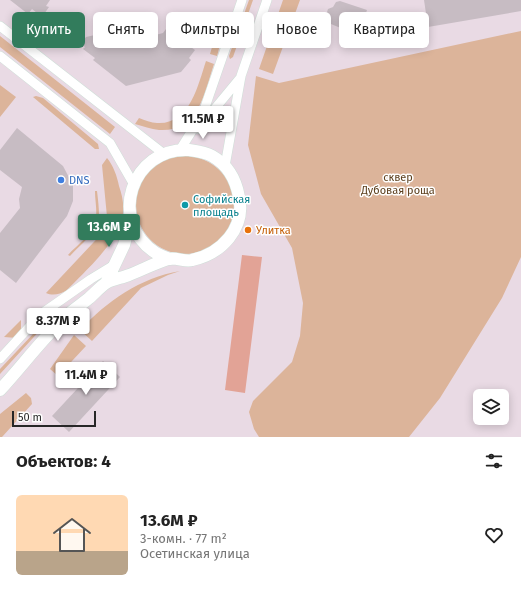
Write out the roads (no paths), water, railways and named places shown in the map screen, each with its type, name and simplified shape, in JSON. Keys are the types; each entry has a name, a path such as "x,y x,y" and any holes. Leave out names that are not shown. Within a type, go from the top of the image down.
{"street":[{"path":"180,150 203,113 242,0"},
{"path":"225,166 242,76 267,0"},
{"path":"0,26 164,154"},
{"path":"0,56 110,143 134,184"},
{"path":"180,150 242,76"},
{"path":"180,150 196,150 212,156 225,166 236,184 241,204 237,224 227,242 210,255 191,261 170,259 156,253 145,244 136,232 131,218 129,201 134,184 141,171 151,161 164,154 180,150"},
{"path":"106,283 124,245 131,218"},
{"path":"0,390 63,319 106,283 170,259"},
{"path":"0,359 41,314 114,265"}],"place":[{"name":"DNS","path":"61,180"},
{"name":"Софийская площадь","path":"185,205"},
{"name":"Улитка","path":"248,230"}],"park label":[{"name":"сквер Дубовая роща","path":"398,183"}]}
